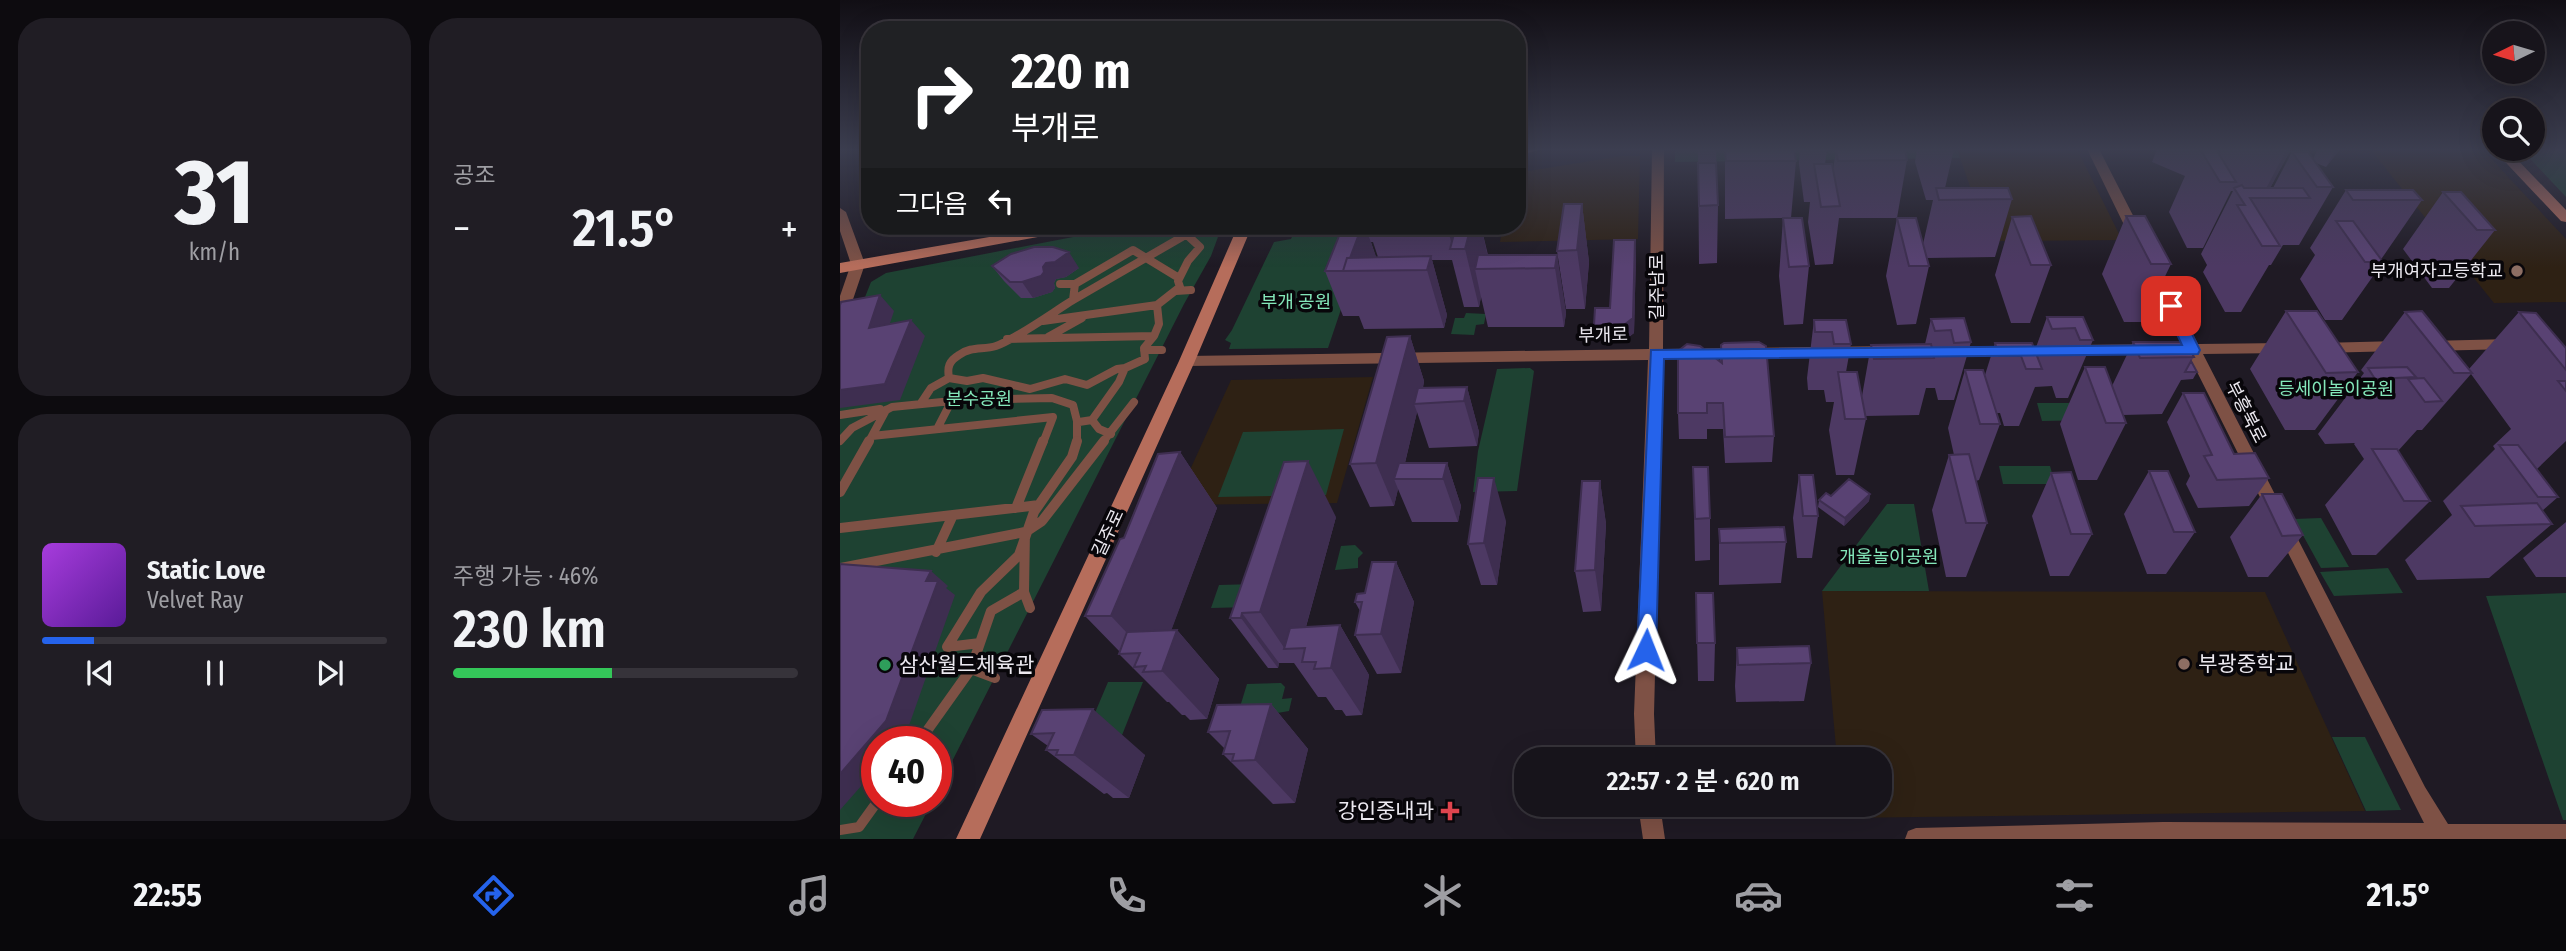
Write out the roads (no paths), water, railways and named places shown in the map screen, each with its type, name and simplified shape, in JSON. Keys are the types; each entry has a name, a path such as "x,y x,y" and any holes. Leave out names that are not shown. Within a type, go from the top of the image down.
{"main road":[{"path":"2537,188 2566,218"},
{"path":"840,268 1024,235"},
{"name":"길주로","path":"968,839 1241,235"}],"street":[{"name":"길주남로","path":"1645,747 1644,714 1656,354 1658,188"},
{"name":"부흥북로","path":"2112,188 2418,794 2444,837"},
{"path":"840,212 858,264 840,317"},
{"path":"949,378 947,369 951,361 961,353 974,348 997,346 1187,235 1200,247 1188,261 1179,278 1180,287 1176,291"},
{"path":"1059,284 1075,284 1133,250 1179,278"},
{"path":"1073,300 1075,284"},
{"path":"1037,321 1157,305 1167,295 1176,291 1191,290"},
{"path":"921,403 931,388 949,378 967,381 983,378 1030,389 1065,379 1087,385 1117,369 1145,359 1144,349 1159,324 1157,305"},
{"path":"1045,339 1086,315"},
{"path":"1007,340 1153,336"},
{"path":"2054,350 2531,344"},
{"path":"1144,349 1161,350"},
{"name":"부개로","path":"1186,361 1902,351"},
{"path":"1930,351 2026,351"},
{"path":"1092,419 1097,407 1122,382 1125,368"},
{"path":"1027,420 1036,398"},
{"path":"840,415 952,400 1036,398 1073,405 1079,422 1078,441 1070,465 1039,505 1025,533 1019,554 1007,569 996,574 969,607 947,647 980,643"},
{"path":"937,429 952,400"},
{"path":"1016,508 1060,401"},
{"path":"840,568 936,552 1025,533 1042,521 1134,402"},
{"path":"840,492 889,408"},
{"path":"840,441 852,428 889,408"},
{"path":"872,436 1053,417"},
{"path":"1079,422 1092,419"},
{"path":"1092,419 1099,429 1111,434"},
{"path":"840,528 1039,505"},
{"path":"936,552 953,515"},
{"path":"1025,533 1024,592 1030,608"},
{"path":"930,726 971,669 991,611 1024,592"},
{"path":"971,669 995,678"},
{"path":"840,830 860,833 869,817"},
{"path":"1651,817 1654,839"},
{"path":"1916,839 2164,833 2444,837 2566,835"}],"place":[{"name":"부개여자고등학교","path":"2517,271"},
{"name":"부광중학교","path":"2184,664"},
{"name":"삼산월드체육관","path":"885,665"},
{"name":"강인중내과","path":"1450,811"}],"park label":[{"name":"부개 공원","path":"1296,302"},
{"name":"등세이놀이공원","path":"2336,389"},
{"name":"분수공원","path":"979,399"},
{"name":"개울놀이공원","path":"1889,557"}]}
